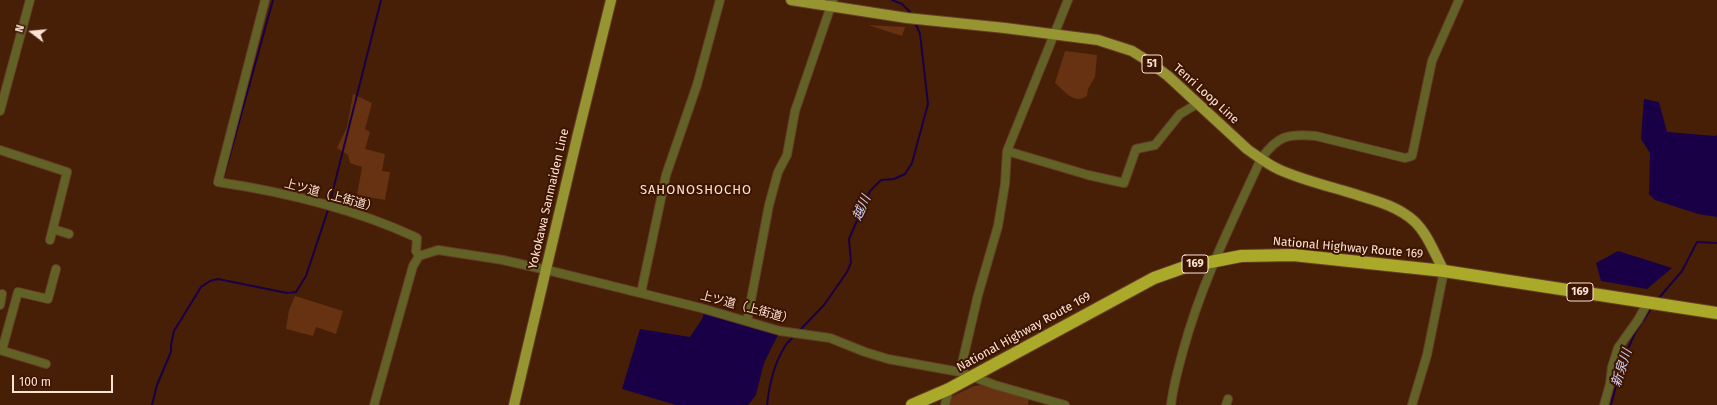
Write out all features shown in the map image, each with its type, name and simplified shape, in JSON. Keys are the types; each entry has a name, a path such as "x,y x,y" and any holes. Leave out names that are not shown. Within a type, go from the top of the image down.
{"highway":[{"name":"National Highway Route 169","path":"912,405 949,389 1154,278 1185,267 1215,260 1262,254 1293,255 1444,271 1717,313"}],"main road":[{"name":"Yokokawa Sanmaiden Line","path":"514,405 611,0"},
{"name":"Tenri Loop Line","path":"791,0 832,4 907,18 1098,40 1132,51 1168,76 1247,149 1279,170 1393,207 1415,222 1426,235 1444,271"}],"street":[{"path":"0,111 30,0"},
{"name":"上ツ道（上街道）","path":"265,0 218,182 311,201 370,217 417,238 416,251 419,256 438,250 504,260 641,293 780,331 830,338 865,352 888,359 960,372 995,386 1065,405"},
{"path":"641,293 666,175 697,85 720,0"},
{"path":"960,372 978,295 998,226 1006,184 1007,151 1068,0"},
{"path":"1171,405 1173,390 1191,321 1215,260 1261,159 1270,146 1290,136 1302,134 1406,158 1412,156 1432,61 1459,0"},
{"path":"747,321 769,205 778,172 787,154 795,111 832,4"},
{"path":"1007,151 1088,176 1124,183 1136,149 1155,145 1180,114 1197,104"},
{"path":"0,150 67,172 50,240"},
{"path":"53,229 69,234"},
{"path":"374,405 413,266 419,256"},
{"path":"46,364 1,350 18,292 48,299 56,269"},
{"path":"1412,405 1427,355 1444,271"},
{"path":"0,304 2,294"},
{"path":"1604,405 1610,384 1612,367 1618,348 1638,320 1648,302"},
{"path":"945,405 949,389"}],"shaded area":[{"path":"868,25 905,27 902,36"},
{"path":"1065,51 1097,55 1095,77 1088,89 1087,96 1078,99 1073,98 1055,83"},
{"path":"353,94 372,103 365,129 370,132 365,149 385,154 382,171 390,172 385,200 357,195 362,167 350,163 348,155 337,148 347,127"},
{"path":"1644,99 1659,102 1667,132 1717,135 1717,217 1698,214 1655,200 1649,194 1650,153 1641,139"},
{"path":"1618,251 1672,268 1647,289 1601,281 1596,263"},
{"path":"295,296 343,311 336,334 316,327 313,336 286,329 289,310"},
{"path":"705,310 780,331 764,363 756,395 748,405 676,405 622,389 640,329 690,337 702,319"},
{"path":"983,385 1029,397 1028,405 947,405 949,398 974,386"}],"waterway":[{"path":"224,176 273,0"},
{"path":"330,202 381,0"},
{"name":"越川","path":"892,0 902,4 912,14"},
{"name":"越川","path":"799,331 824,305 847,272 851,263 849,239 870,191 881,180 894,179 905,174 912,163 928,104 920,34 915,22"},
{"path":"152,405 157,385 171,352 174,331 201,287 210,281 218,279 287,293 296,292 306,276 329,207"},
{"path":"1658,299 1682,271 1697,242 1717,243"},
{"name":"新泉川","path":"1611,405 1622,362 1635,333 1652,307"},
{"name":"越川","path":"767,405 777,361 787,343 794,336"}],"district":[{"name":"SAHONOSHOCHO","path":"696,190"}]}
